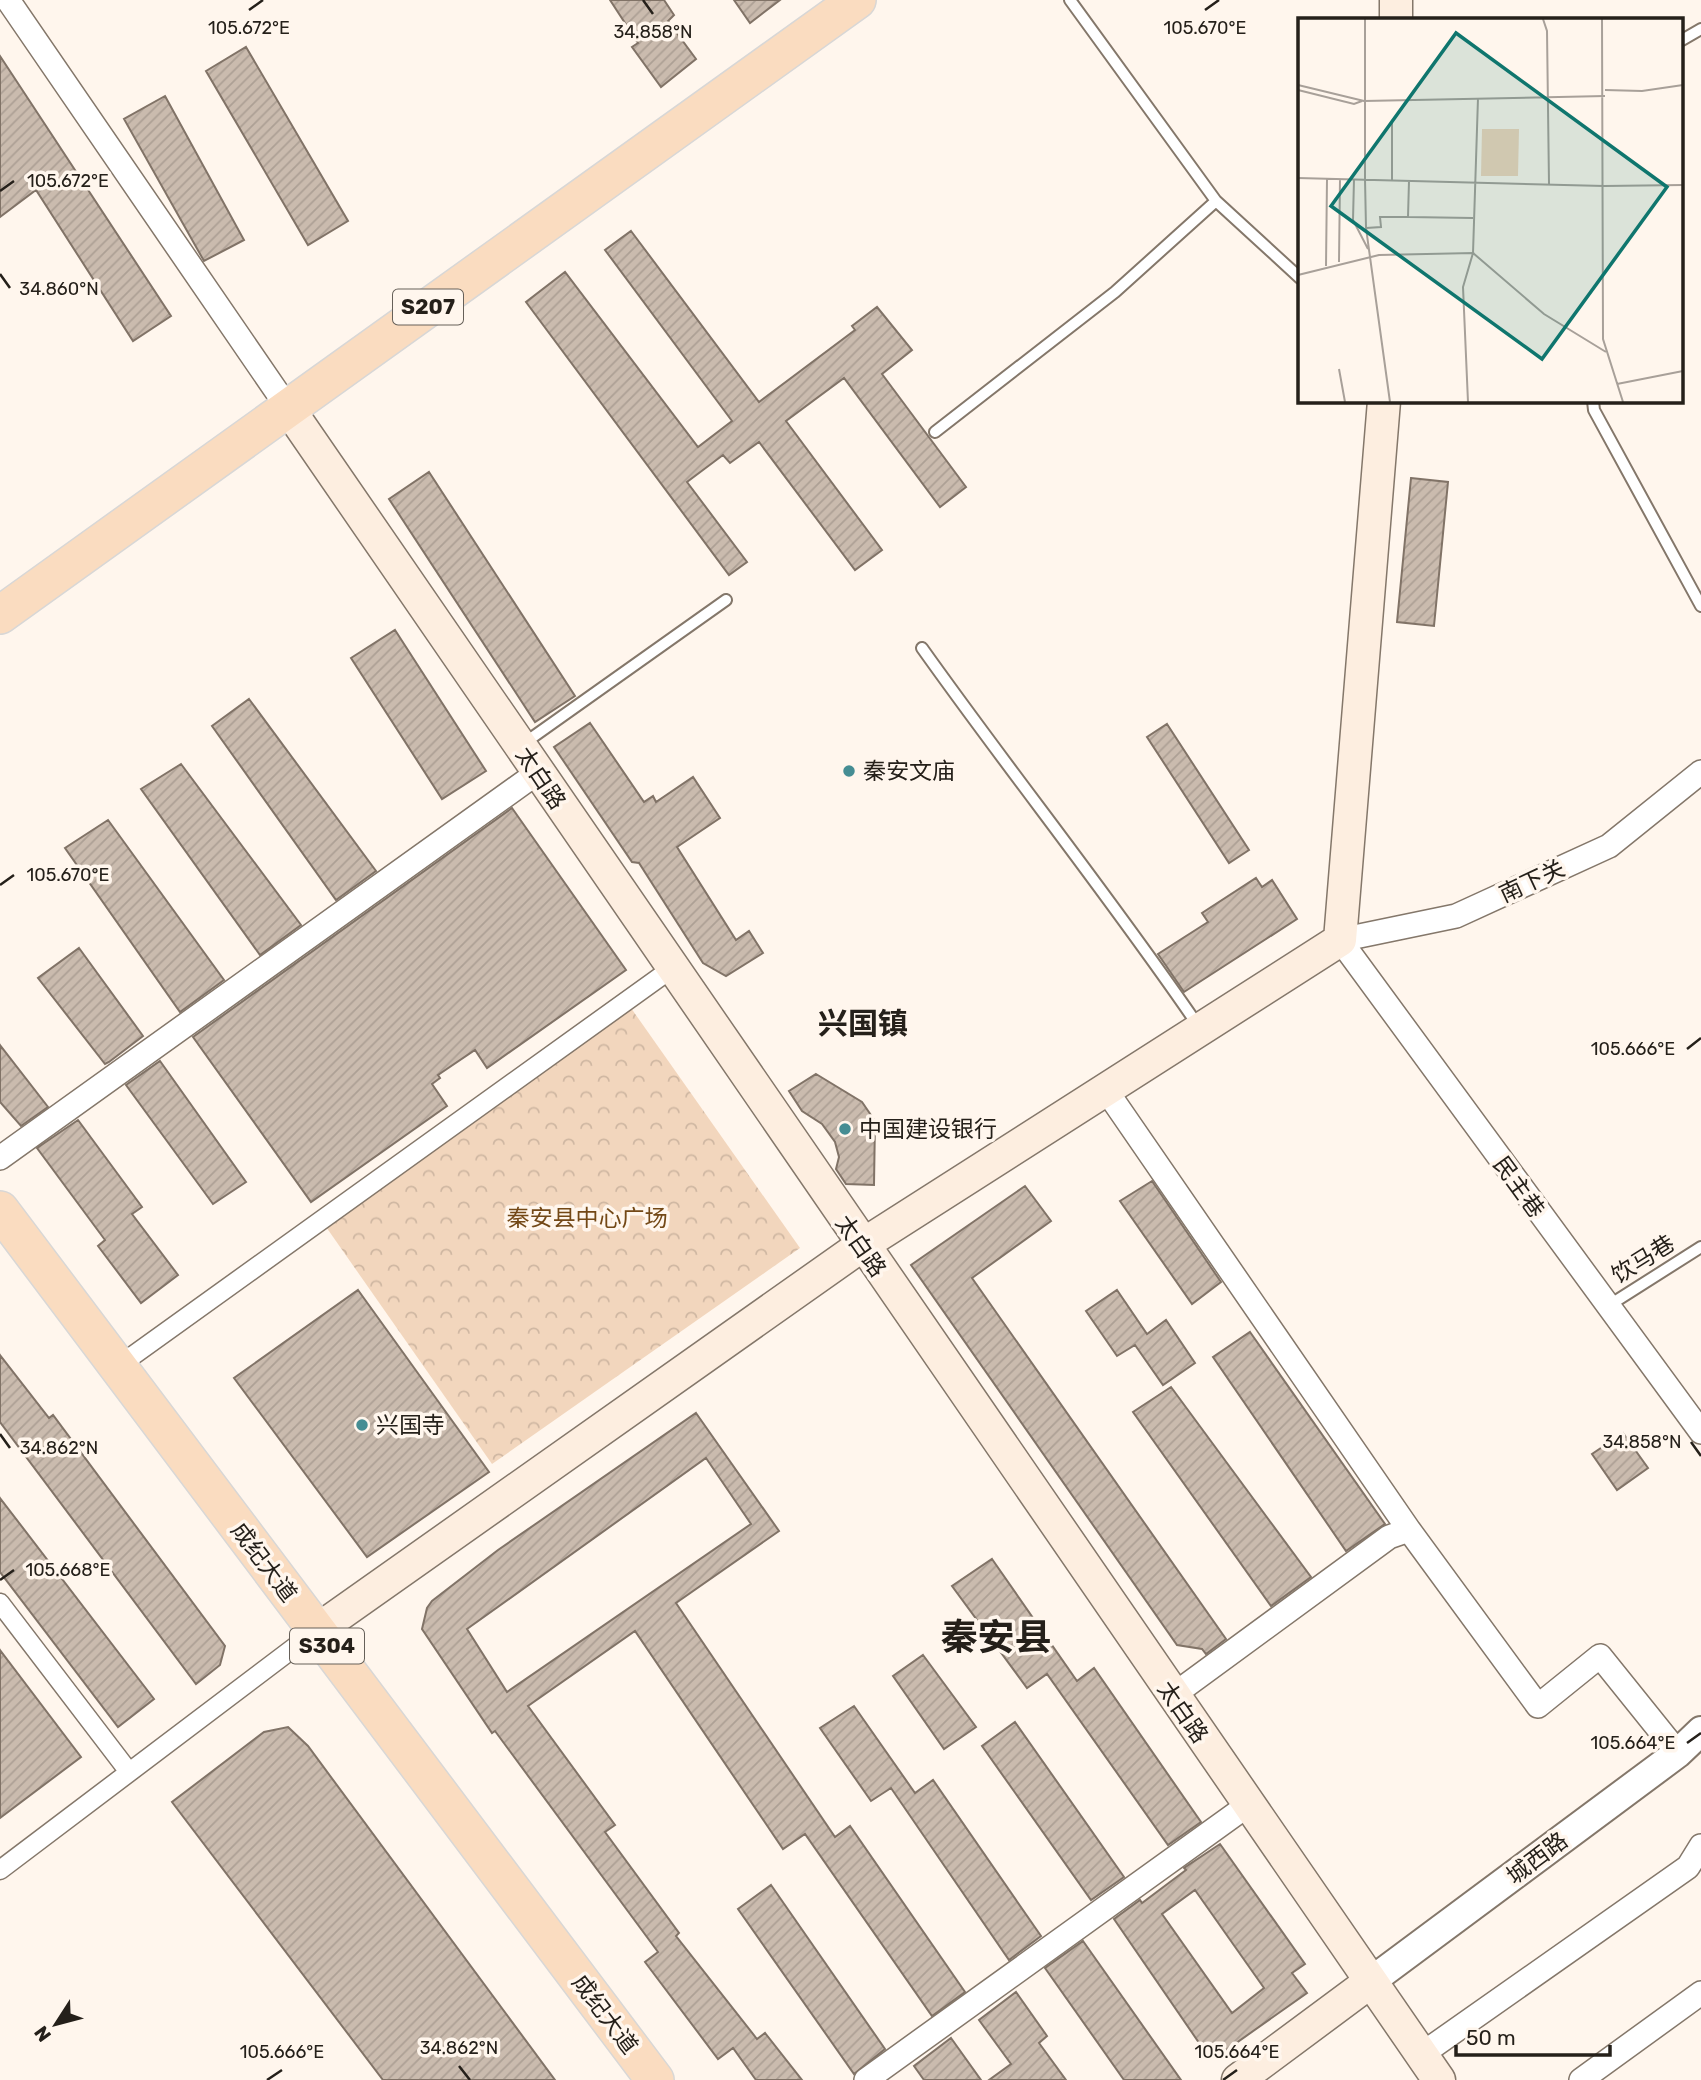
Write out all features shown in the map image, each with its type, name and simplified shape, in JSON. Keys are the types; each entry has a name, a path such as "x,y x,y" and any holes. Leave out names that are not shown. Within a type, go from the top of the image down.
{"main road":[{"name":"S207","path":"0,615 857,0"},
{"path":"1396,0 1396,18"},
{"path":"316,1631 861,1245 1340,940 1384,402"},
{"name":"太白路","path":"288,408 671,969 1430,2067"},
{"name":"成纪大道","path":"0,1210 655,2080"},
{"path":"1238,2080 1370,1982"}],"street":[{"path":"8,0 288,408"},
{"name":"南下关","path":"1340,940 1456,916 1609,846 1701,772"},
{"path":"0,1158 537,773"},
{"name":"民主巷","path":"1340,940 1608,1306 1697,1419"},
{"path":"117,1367 671,969"},
{"path":"1106,1090 1409,1530 1538,1706 1600,1656 1678,1753"},
{"path":"1172,1696 1389,1537 1409,1530"},
{"path":"0,1603 129,1772"},
{"path":"0,1870 316,1631"},
{"name":"城西路","path":"1370,1982 1678,1753 1701,1731"},
{"path":"866,2080 1248,1805"},
{"path":"1430,2067 1688,1867 1701,1846"},
{"path":"1581,2080 1701,1993"}],"lane":[{"path":"1070,0 1216,201 1298,276"},
{"path":"1684,39 1701,29"},
{"path":"935,432 1115,292 1216,201"},
{"path":"1593,402 1594,410 1701,606"},
{"path":"519,747 726,600"},
{"path":"922,648 1134,932 1200,1029"},
{"name":"饮马巷","path":"1608,1306 1701,1247"}],"green space":[{"name":"秦安县中心广场","path":"631,1008 800,1248 492,1464 324,1224"}],"building":[{"path":"610,0 664,0 674,15 668,21 696,59 661,87 632,47 638,43"},
{"path":"734,0 780,0 750,23"},
{"path":"246,47 348,221 308,245 206,71"},
{"path":"0,56 171,316 133,341 36,190 0,217"},
{"path":"165,96 244,240 204,261 124,119"},
{"path":"631,231 759,402 855,330 852,326 877,307 912,350 882,374 966,487 940,507 844,378 786,421 882,550 855,570 759,442 730,463 723,455 687,482 747,562 729,575 526,302 565,272 698,447 732,421 605,250"},
{"path":"429,472 575,696 535,722 389,499"},
{"path":"1411,478 1448,482 1434,626 1397,622"},
{"path":"395,630 486,771 442,799 351,658"},
{"path":"249,699 376,871 336,900 212,726"},
{"path":"590,723 644,802 653,796 656,802 693,777 720,818 677,847 736,940 749,931 763,953 726,976 703,963 639,863 632,862 554,747"},
{"path":"1167,724 1249,850 1229,863 1147,737"},
{"path":"181,764 301,925 260,955 141,789"},
{"path":"512,808 626,970 487,1068 475,1050 438,1075 440,1078 432,1084 447,1106 311,1202 193,1037"},
{"path":"108,820 224,980 180,1012 65,848"},
{"path":"1256,878 1262,887 1272,880 1297,919 1184,992 1158,954 1208,922 1202,913"},
{"path":"79,948 143,1036 105,1064 38,978"},
{"path":"0,1045 48,1107 21,1126 0,1102"},
{"path":"160,1061 246,1182 213,1204 126,1085"},
{"path":"816,1074 862,1102 875,1121 874,1185 846,1184 836,1169 839,1157 835,1142 822,1124 802,1111 789,1091"},
{"path":"78,1120 142,1207 132,1214 178,1275 141,1303 98,1246 105,1240 37,1148"},
{"path":"1152,1181 1221,1282 1192,1304 1120,1201"},
{"path":"1025,1186 1051,1221 972,1278 1226,1639 1206,1654 1202,1649 1177,1645 911,1265"},
{"name":"兴国寺","path":"358,1290 489,1472 367,1557 234,1378"},
{"path":"1117,1290 1147,1334 1166,1320 1195,1363 1163,1385 1135,1345 1117,1356 1086,1311"},
{"path":"1250,1332 1385,1524 1346,1551 1213,1357"},
{"path":"0,1355 49,1418 53,1415 225,1646 220,1665 196,1684 0,1422"},
{"path":"1171,1387 1311,1577 1271,1606 1133,1412"},
{"path":"696,1413 779,1531 676,1603 835,1837 850,1826 965,1992 932,2016 805,1834 783,1849 635,1631 528,1706 615,1825 605,1832 679,1933 676,1936 757,2039 765,2033 802,2080 756,2080 733,2048 718,2059 645,1962 658,1952 495,1731 492,1733 422,1629 427,1608 432,1601 498,1550","holes":["706,1458 751,1524 507,1692 467,1629"]},
{"path":"1623,1433 1648,1468 1617,1490 1592,1454"},
{"path":"0,1498 154,1699 118,1727 0,1572"},
{"path":"992,1559 1077,1681 1094,1668 1201,1822 1168,1845 1047,1674 1027,1688 952,1586"},
{"path":"0,1650 81,1757 0,1818"},
{"path":"923,1655 976,1727 944,1749 893,1676"},
{"path":"854,1706 915,1793 933,1780 1041,1936 1009,1960 891,1788 871,1801 820,1728"},
{"path":"1015,1722 1124,1877 1091,1900 982,1746"},
{"path":"288,1727 308,1746 555,2080 383,2080 172,1802 264,1732"},
{"path":"1220,1844 1305,1964 1292,1973 1307,1993 1215,2058 1210,2051 1206,2053 1114,1919 1140,1900 1142,1903 1186,1870 1184,1868","holes":["1195,1890 1264,1988 1232,2013 1162,1914"]},
{"path":"771,1885 885,2049 854,2074 738,1909"},
{"path":"1083,1941 1181,2080 1124,2080 1045,1968"},
{"path":"1016,1992 1047,2036 1039,2043 1066,2080 989,2080 1011,2064 979,2020"},
{"path":"951,2038 981,2080 924,2080 914,2066"}],"place":[{"name":"秦安文庙","path":"849,771"},
{"name":"中国建设银行","path":"845,1129"},
{"name":"兴国寺","path":"362,1425"}],"district":[{"name":"兴国镇","path":"863,1024"},
{"name":"秦安县","path":"996,1637"}]}
